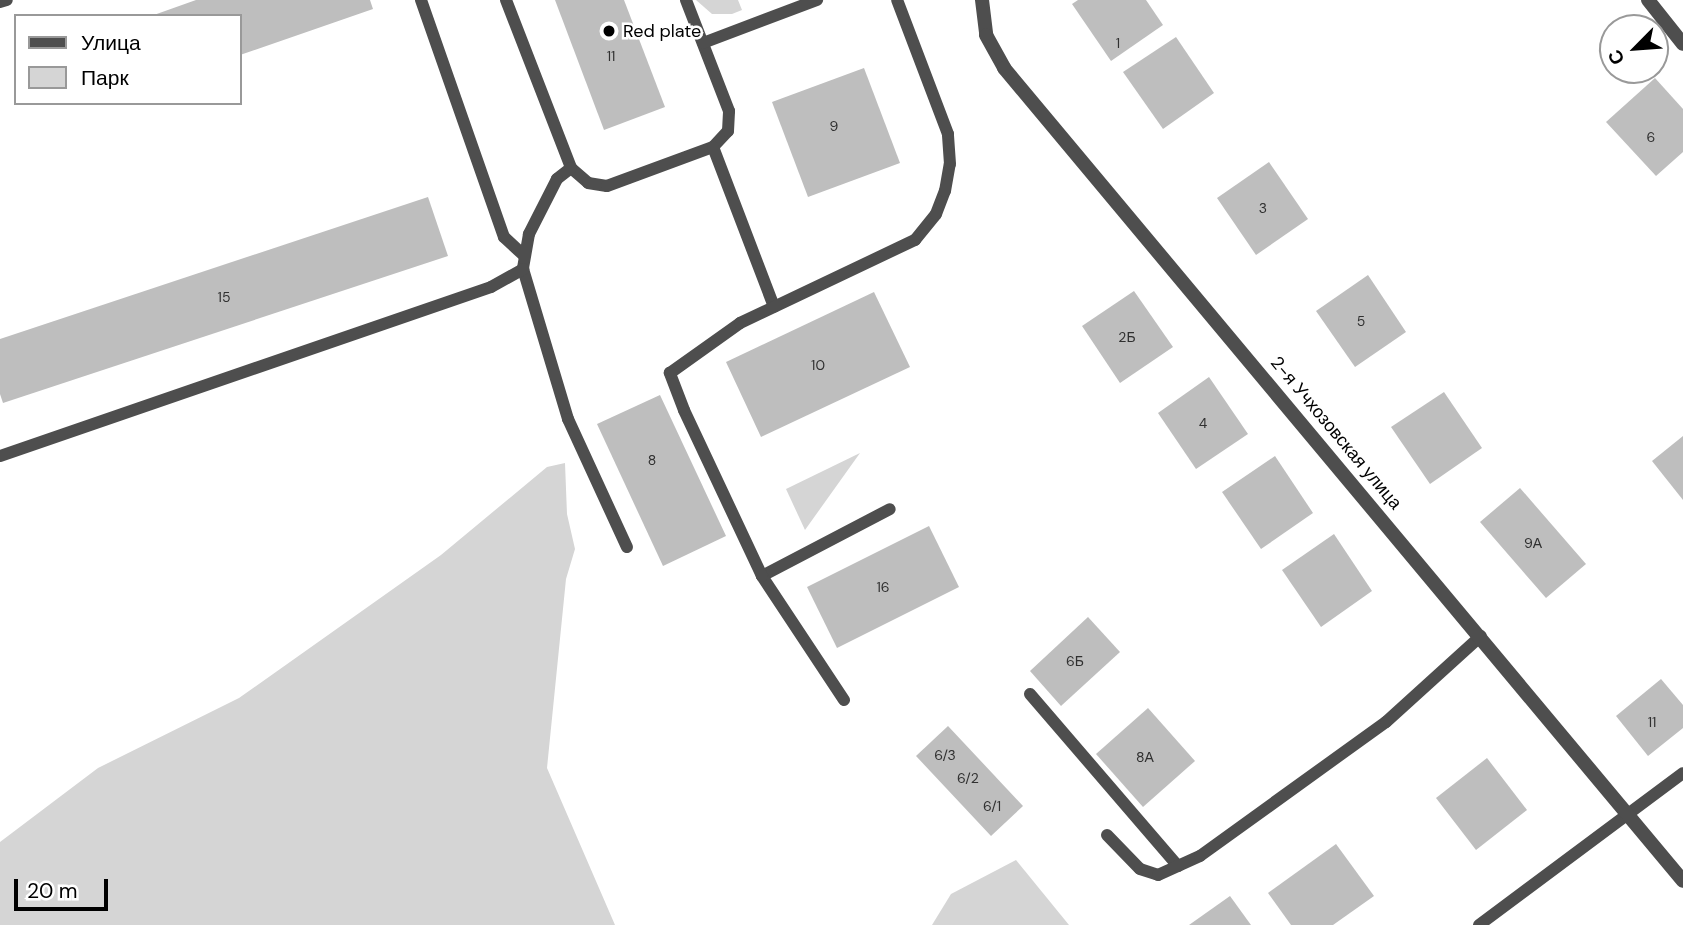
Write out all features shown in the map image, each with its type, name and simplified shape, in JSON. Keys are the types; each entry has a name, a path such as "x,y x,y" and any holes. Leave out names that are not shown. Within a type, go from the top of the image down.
{"street":[{"name":"2-я Учхозовская улица","path":"982,0 986,35 1004,68 1683,881"},
{"path":"1648,0 1683,44"}],"lane":[{"path":"0,2 7,0"},
{"path":"421,0 504,237 523,255"},
{"path":"506,0 571,168 588,183 607,186 713,147 723,139 730,122 686,0"},
{"path":"703,43 817,0"},
{"path":"844,700 762,576 684,410 670,373 714,338 915,240 936,214 945,191 950,164 948,134 897,0"},
{"path":"713,147 774,307"},
{"path":"571,168 556,179 529,234 523,255 523,269 568,419 627,547"},
{"path":"0,456 473,294 523,269"},
{"path":"762,576 890,509"},
{"path":"1107,835 1140,869 1158,875 1200,856 1386,722 1481,636"},
{"path":"1030,694 1178,866"},
{"path":"1479,925 1629,816 1683,773"}],"green space":[{"path":"696,0 738,0 742,10 732,14 712,14"},
{"path":"860,453 805,530 786,489"},
{"path":"565,463 567,514 575,549 566,579 547,768 615,925 0,925 0,842 98,768 239,698 441,555 547,467"},
{"path":"1016,860 1069,925 932,925 951,894"}],"building":[{"path":"196,0 370,0 373,9 242,54 242,14 157,14"},
{"path":"555,0 624,0 665,107 604,130"},
{"path":"1078,0 1146,0 1163,25 1111,61 1072,4"},
{"path":"1176,37 1214,93 1163,129 1123,72"},
{"path":"864,68 900,163 808,197 772,102"},
{"path":"1648,84 1660,84 1683,109 1683,152 1656,176 1606,122"},
{"path":"1269,162 1308,219 1256,255 1217,198"},
{"path":"428,197 448,256 3,403 0,394 0,339"},
{"path":"1368,275 1406,332 1355,367 1316,311"},
{"path":"1134,291 1173,347 1120,383 1082,326"},
{"path":"874,292 910,367 761,437 726,362"},
{"path":"1209,377 1248,434 1196,469 1158,413"},
{"path":"1444,392 1482,448 1430,484 1391,427"},
{"path":"660,395 726,536 663,566 597,424"},
{"path":"1683,436 1683,500 1652,461"},
{"path":"1275,456 1313,513 1261,549 1222,492"},
{"path":"1520,488 1586,564 1546,598 1480,522"},
{"path":"929,526 959,587 837,648 807,587"},
{"path":"1334,534 1372,591 1321,627 1282,570"},
{"path":"1088,617 1120,652 1061,706 1030,671"},
{"path":"1661,679 1683,705 1683,728 1648,756 1616,716"},
{"path":"1148,708 1195,761 1143,807 1096,754"},
{"path":"948,726 1023,806 991,836 916,756"},
{"path":"1487,758 1527,810 1476,850 1436,798"},
{"path":"1336,844 1374,896 1333,925 1291,925 1268,893"},
{"path":"1230,896 1251,925 1189,925"}],"place":[{"name":"Red plate","path":"609,31"}]}
